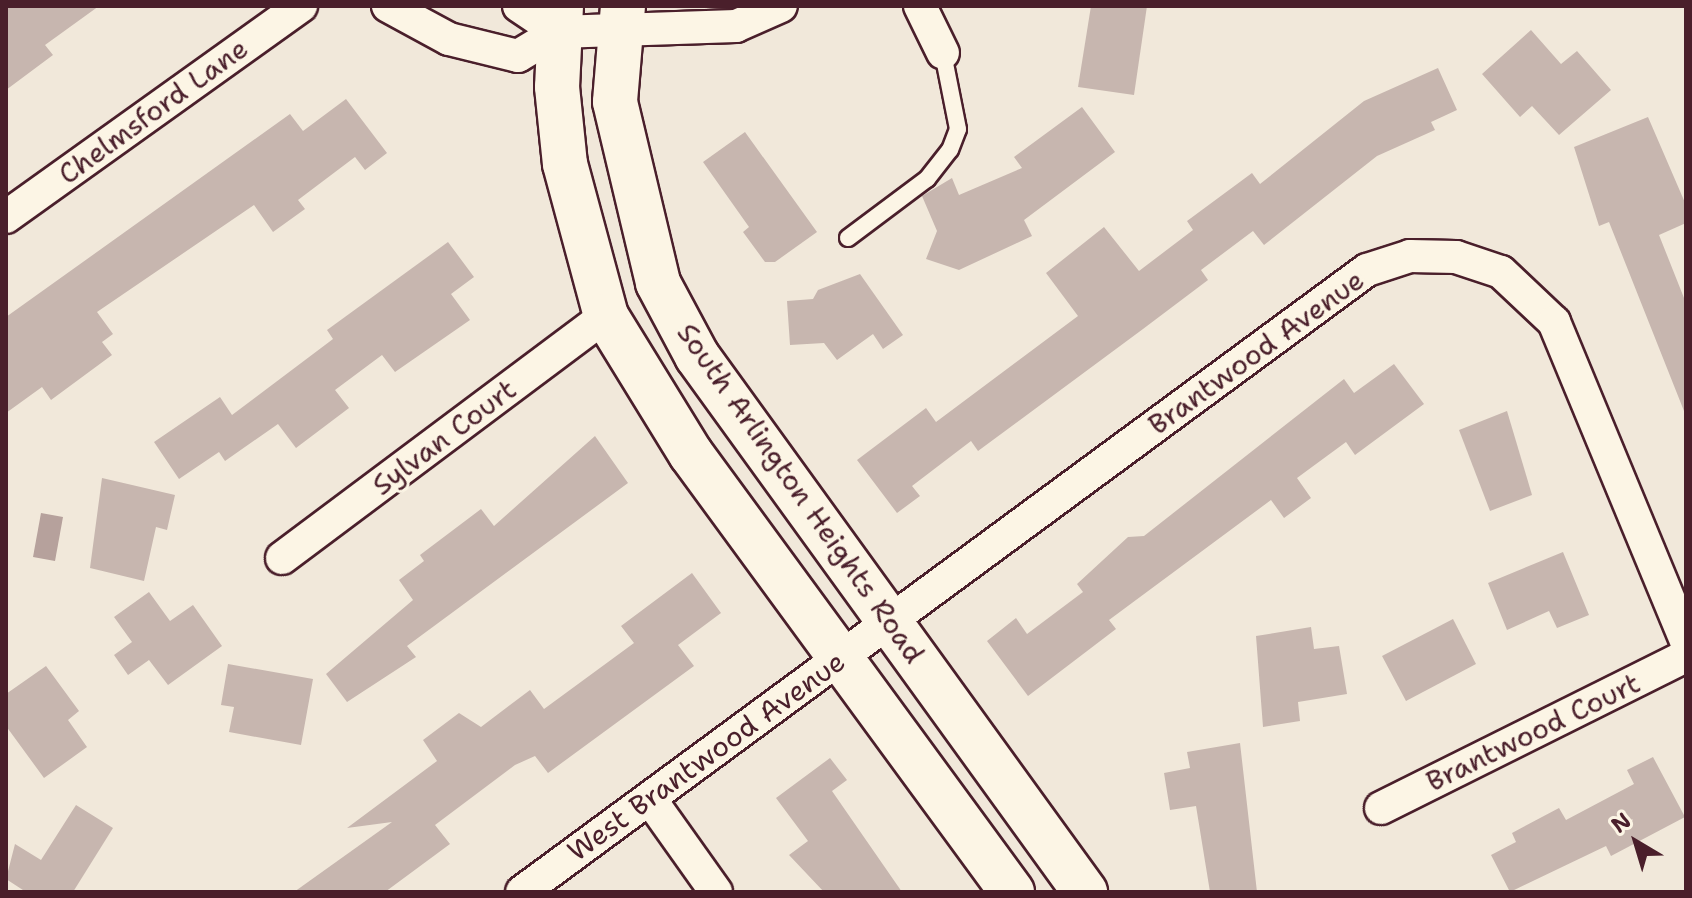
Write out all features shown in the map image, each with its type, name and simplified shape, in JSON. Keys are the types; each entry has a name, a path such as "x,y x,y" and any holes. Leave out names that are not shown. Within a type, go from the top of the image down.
{"main road":[{"name":"South Arlington Heights Road","path":"621,18 615,102 658,283 697,356 1085,892"},
{"path":"559,19 565,164 606,316 673,428 1012,892"}],"street":[{"name":"Chelmsford Lane","path":"6,217 301,6"},
{"path":"388,6 392,14 449,39 518,56 559,19"},
{"path":"519,6 559,19 621,18 736,26 781,6"},
{"path":"920,6 943,53"},
{"name":"Brantwood Avenue","path":"889,620 1367,270 1433,255 1501,272 1554,322 1686,641"},
{"name":"Sylvan Court","path":"282,558 606,316"},
{"name":"West Brantwood Avenue","path":"522,892 889,620"},
{"name":"Brantwood Court","path":"1381,808 1686,656"},
{"path":"650,799 716,892"}],"lane":[{"path":"848,238 927,179 950,150 958,129 943,53"}],"shaded area":[{"path":"41,513 63,517 55,561 33,557"}],"building":[{"path":"6,6 99,6 45,45 53,55 6,90"},
{"path":"1091,6 1147,6 1134,95 1078,87"},
{"path":"1531,30 1561,64 1577,51 1611,90 1559,135 1532,106 1520,117 1482,74"},
{"path":"1438,68 1457,110 1431,122 1435,130 1377,156 1264,245 1253,231 1201,270 1208,280 1143,329 978,451 971,441 912,486 920,496 897,513 857,460 926,408 936,422 1078,316 1046,273 1104,227 1139,271 1193,230 1187,221 1252,173 1260,184 1364,101"},
{"path":"346,99 387,153 365,170 355,157 298,200 305,209 273,232 254,205 97,312 113,334 102,342 112,355 51,400 42,387 6,413 6,317 290,114 303,131"},
{"path":"1082,107 1115,152 1024,220 1032,236 959,270 926,259 937,231 922,196 952,178 959,195 1022,168 1014,157"},
{"path":"1648,117 1686,205 1686,223 1659,235 1686,303 1684,411 1609,222 1599,226 1574,147"},
{"path":"745,132 817,232 775,262 765,262 743,232 749,227 703,162"},
{"path":"448,242 474,277 451,294 470,320 395,372 382,355 335,390 349,408 296,448 278,424 225,461 219,452 179,479 154,442 220,397 232,415 333,339 327,330"},
{"path":"860,274 903,335 883,349 873,334 837,360 824,343 790,345 787,301 813,299 818,290"},
{"path":"1394,364 1424,404 1355,455 1346,442 1297,478 1311,498 1284,518 1271,500 1109,620 1116,629 1028,696 987,641 1016,618 1027,634 1083,592 1077,584 1128,537 1144,536 1344,379 1354,393"},
{"path":"1507,411 1532,495 1490,511 1459,430"},
{"path":"595,436 628,483 407,646 416,657 347,702 326,674 413,600 399,580 424,561 420,555 481,509 494,526"},
{"path":"102,478 175,495 167,530 156,527 144,581 90,568"},
{"path":"1563,552 1589,615 1557,628 1549,611 1507,630 1488,583"},
{"path":"692,573 721,613 678,645 694,666 548,773 535,756 515,765 435,825 450,844 385,892 294,892 392,822 347,828 437,761 423,740 459,713 481,727 530,690 544,709 634,643 621,626"},
{"path":"149,592 170,621 193,605 222,646 168,685 149,660 128,675 114,655 132,642 114,617"},
{"path":"1453,619 1476,664 1406,701 1382,656"},
{"path":"1311,627 1314,649 1339,646 1347,694 1298,702 1300,721 1263,727 1256,636"},
{"path":"228,664 313,679 301,745 229,732 234,707 221,705"},
{"path":"46,666 79,711 68,720 87,747 44,778 6,726 6,694"},
{"path":"1240,743 1257,892 1210,892 1196,806 1170,810 1164,773 1190,768 1187,752"},
{"path":"1653,757 1685,817 1611,856 1606,846 1510,892 1491,855 1516,842 1512,833 1559,808 1566,820 1634,784 1627,770"},
{"path":"830,758 847,780 832,791 902,892 824,892 789,855 808,841 776,798"},
{"path":"76,805 113,828 73,892 26,892 6,879 15,844 41,860"}]}
